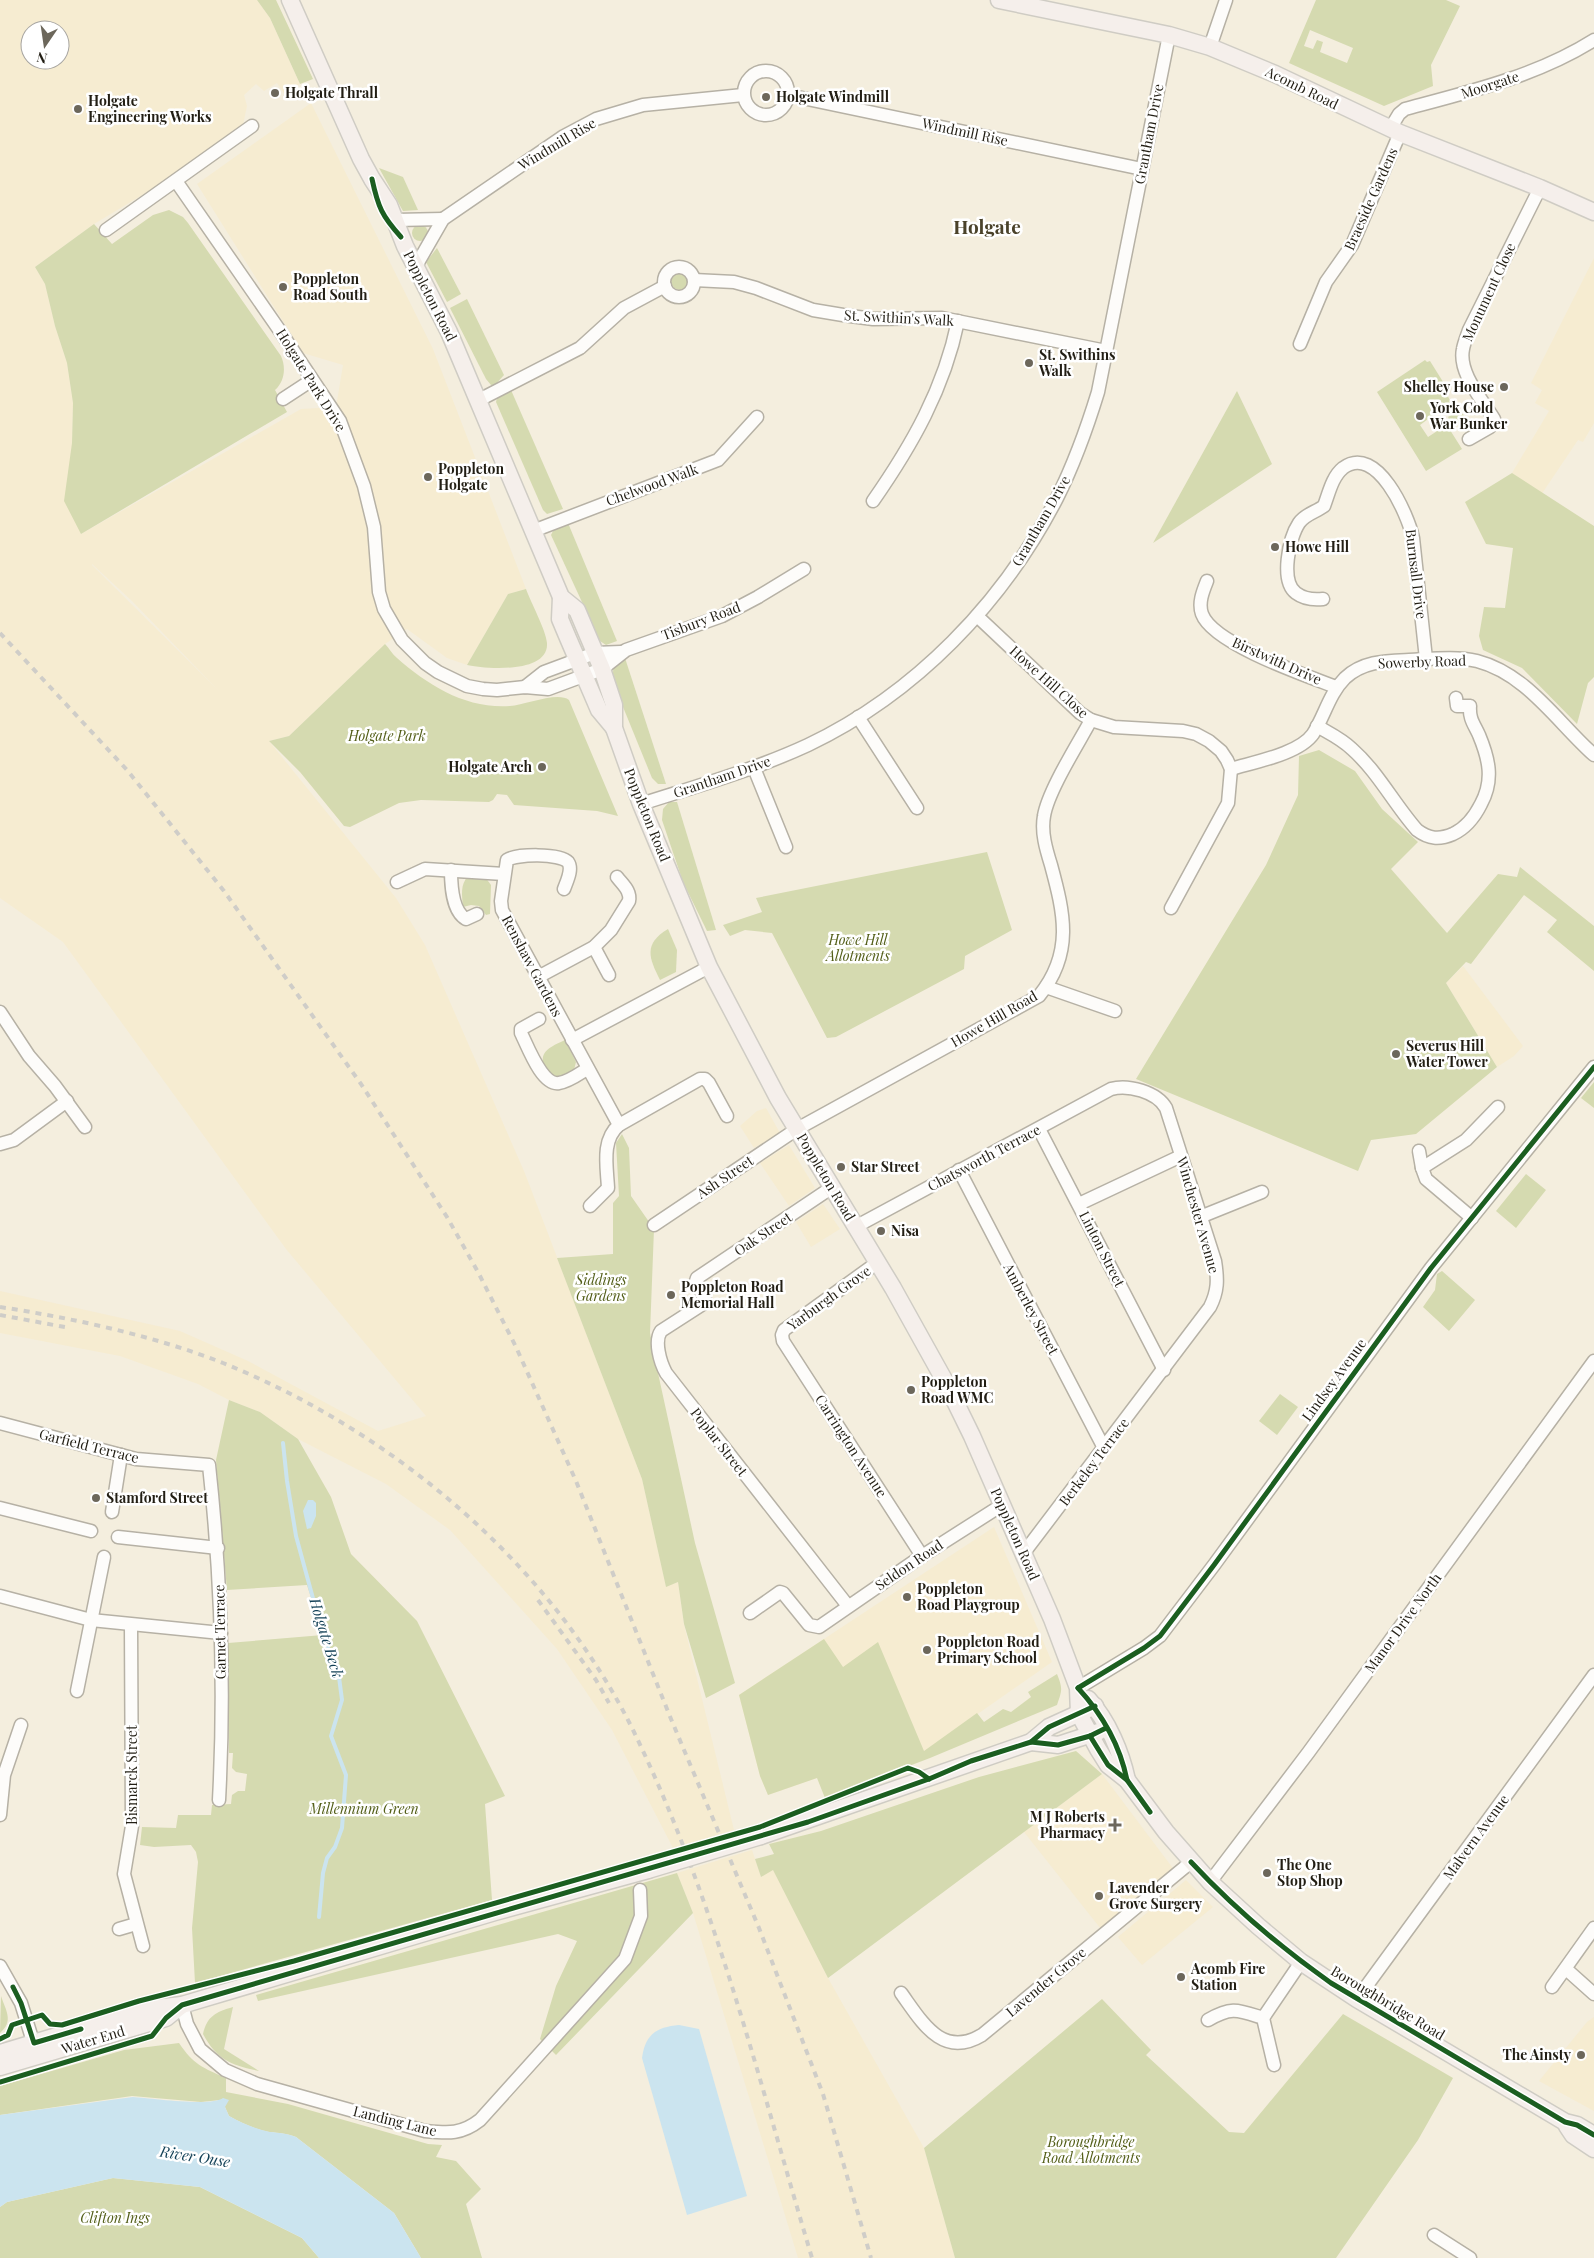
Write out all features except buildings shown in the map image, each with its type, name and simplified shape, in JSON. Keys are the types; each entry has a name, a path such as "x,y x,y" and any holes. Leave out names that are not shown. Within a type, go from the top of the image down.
{"main road":[{"name":"Poppleton Road","path":"290,0 361,159 389,205 401,237 446,326 479,400 561,597 560,619 599,710 614,728"},
{"name":"Acomb Road","path":"999,0 1169,34 1210,47 1275,74 1395,131 1540,188 1594,212"},
{"name":"Poppleton Road","path":"561,597 577,610 602,669 614,705 614,728 641,804 710,967 769,1081 831,1188 878,1262 947,1384 972,1436 1052,1619"},
{"name":"Boroughbridge Road","path":"1052,1619 1078,1688 1079,1714 1090,1736 1108,1765 1128,1780 1150,1812 1210,1882 1250,1920 1302,1962 1357,1999 1594,2135"},
{"name":"Boroughbridge Road","path":"1078,1688 1095,1706 1122,1756 1128,1780"},
{"name":"Water End","path":"0,2067 36,2050 147,2009 182,2005 495,1912 648,1870 761,1836 1030,1742 1049,1727 1095,1706"},
{"name":"Water End","path":"1030,1742 1058,1745 1090,1736 1106,1728"},
{"name":"Water End","path":"0,2053 36,2050"},
{"name":"Boroughbridge Road","path":"1571,2123 1574,2135 1594,2149"},
{"path":"1571,2123 1594,2127"}],"street":[{"path":"1210,47 1226,0"},
{"name":"Grantham Drive","path":"641,804 754,768 810,744 858,717 918,673 977,616 1020,560 1057,498 1086,429 1098,392 1169,34"},
{"name":"Moorgate","path":"1395,131 1399,114 1405,110 1507,80 1575,52 1594,40"},
{"path":"770,71 776,73 786,82 788,95 782,108 776,113 762,115 749,108 743,94 746,81 751,76 756,72 770,71"},
{"name":"Windmill Rise","path":"416,266 443,219 564,136 596,119 642,105 743,94"},
{"name":"Windmill Rise","path":"788,95 1142,169"},
{"path":"106,230 252,126"},
{"name":"Braeside Gardens","path":"1300,344 1326,282 1352,245 1395,131"},
{"name":"Holgate Park Drive","path":"176,181 340,421 356,461 374,527 379,592 384,609 402,640 425,663 452,680 467,686 497,690 525,687 548,689 602,669"},
{"name":"Monument Close","path":"1470,439 1490,428 1494,419 1467,376 1463,364 1462,350 1469,330 1540,188"},
{"path":"396,220 443,219"},
{"path":"677,267 687,269 694,280 691,290 683,296 671,294 664,281 668,272 677,267"},
{"name":"St. Swithin's Walk","path":"694,280 734,282 756,288 813,310 842,316 873,319 942,318 1106,351"},
{"path":"479,400 580,348 624,308 665,286"},
{"path":"873,501 912,442 934,399 958,321"},
{"path":"283,399 312,380"},
{"name":"Chelwood Walk","path":"533,531 718,460 757,417"},
{"name":"Burnsall Drive","path":"1323,599 1303,597 1295,592 1290,583 1287,572 1288,556 1294,532 1303,518 1324,506 1331,485 1342,469 1350,464 1368,466 1385,480 1399,499 1410,524 1414,538 1426,659"},
{"name":"Tisbury Road","path":"595,653 621,652 722,616 804,569"},
{"name":"Birstwith Drive","path":"1207,581 1201,603 1202,613 1211,626 1248,651 1336,687"},
{"name":"Howe Hill Close","path":"977,616 1080,713 1091,720 1114,727 1183,731 1196,734 1209,741 1221,751 1231,769"},
{"name":"Tisbury Road","path":"602,669 621,652"},
{"path":"525,687 540,674 595,653"},
{"name":"Sowerby Road","path":"1231,769 1301,746 1308,740 1317,726 1336,687 1347,676 1367,664 1426,659 1476,661 1502,669 1527,688 1594,755"},
{"path":"1317,726 1339,738 1365,762 1417,830 1425,836 1440,838 1455,833 1468,824 1478,811 1490,784 1487,755 1469,716 1470,706 1457,706 1456,698"},
{"path":"858,717 917,808"},
{"name":"Howe Hill Road","path":"797,1129 1031,1002 1046,987 1057,962 1061,946 1064,916 1045,845 1044,816 1055,787 1091,720"},
{"path":"754,768 786,848"},
{"path":"1171,908 1228,803 1231,769"},
{"name":"Renshaw Gardens","path":"564,889 570,869 569,863 562,858 512,856 507,860 501,901 505,918 619,1125"},
{"path":"397,882 426,869 504,874"},
{"path":"451,870 451,884 459,911 466,919 478,914"},
{"path":"538,977 594,947 611,930 629,901 628,890 617,877"},
{"path":"594,947 610,976"},
{"path":"572,1040 710,967"},
{"path":"1046,987 1115,1011"},
{"path":"0,1006 47,1069 55,1086"},
{"path":"0,1012 29,1056 55,1086 85,1127"},
{"path":"539,1019 521,1029 521,1033 544,1077 555,1083 561,1083 587,1069"},
{"name":"Lindsey Avenue","path":"1078,1688 1149,1645 1160,1636 1214,1565 1369,1351 1472,1218 1594,1067"},
{"path":"590,1206 608,1188 606,1154 613,1130 619,1125 700,1079 705,1079 709,1083 727,1116"},
{"name":"Winchester Avenue","path":"1111,1089 1128,1087 1158,1098 1163,1102 1214,1261 1218,1286 1210,1308 1164,1370"},
{"name":"Chatsworth Terrace","path":"855,1227 959,1170 1039,1130 1111,1089"},
{"path":"0,1144 14,1140 67,1102"},
{"path":"1422,1168 1466,1140 1498,1107"},
{"name":"Ash Street","path":"654,1225 797,1129"},
{"name":"Linton Street","path":"1039,1130 1164,1370"},
{"path":"1419,1151 1426,1179 1472,1218"},
{"path":"1079,1204 1181,1156"},
{"name":"Amberley Street","path":"959,1170 1104,1448"},
{"name":"Oak Street","path":"696,1281 697,1278 831,1188"},
{"path":"1200,1217 1262,1192"},
{"name":"Yarburgh Grove","path":"782,1335 784,1330 878,1262"},
{"name":"Poplar Street","path":"696,1281 706,1302 661,1330 657,1336 663,1368 848,1606"},
{"name":"Carrington Avenue","path":"782,1335 783,1341 922,1556"},
{"name":"Manor Drive North","path":"1210,1882 1314,1745 1594,1361"},
{"name":"Berkeley Terrace","path":"1023,1554 1164,1370"},
{"name":"Garfield Terrace","path":"0,1423 136,1459 209,1465"},
{"path":"112,1512 121,1455"},
{"name":"Garnet Terrace","path":"209,1465 218,1548 221,1633 219,1800"},
{"name":"Seldon Road","path":"750,1613 780,1592 783,1593 809,1624 819,1627 922,1556 1002,1505"},
{"path":"0,1508 91,1531"},
{"path":"118,1537 218,1548"},
{"path":"77,1691 104,1557"},
{"path":"0,1596 91,1620 221,1633"},
{"name":"Bismarck Street","path":"131,1625 132,1826 124,1874 143,1946"},
{"name":"Malvern Avenue","path":"1357,1999 1594,1675"},
{"path":"0,1815 2,1774 21,1725"},
{"name":"Lavender Grove","path":"901,1994 925,2026 942,2039 963,2043 973,2041 1191,1862"},
{"name":"Landing Lane","path":"182,2005 187,2024 200,2049 208,2058 225,2070 257,2084 425,2131 451,2134 472,2126 480,2120 625,1958 641,1916 640,1890"},
{"path":"119,1929 136,1924"},
{"path":"1552,1987 1594,1928"},
{"path":"1274,2065 1263,2018 1302,1962"},
{"path":"0,1966 21,2003 36,2050"},
{"path":"1566,1969 1594,1994"},
{"path":"1208,2020 1223,2011 1234,2009 1263,2018"},
{"path":"1434,2235 1470,2258"}],"shaded area":[{"path":"0,0 257,0 270,18 300,84 285,95 277,83 264,91 256,84 244,95 247,106 243,125 174,176 94,224 35,267 45,284 55,326 67,363 73,403 72,444 81,534 301,409 336,407 343,365 303,353 197,184 311,103 433,349 526,589 508,594 467,665 447,658 407,629 385,644 289,736 269,741 396,898 425,945 524,1171 642,1479 666,1586 678,1582 684,1625 734,1830 673,1848 612,1730 557,1649 450,1530 386,1484 298,1439 260,1412 229,1400 198,1384 120,1356 0,1333 0,1291 180,1331 248,1361 378,1431 426,1416 286,1249 63,942 0,898","holes":["92,564 132,601 219,691"]},
{"path":"1594,258 1594,423 1583,442 1578,440 1541,495 1512,473 1549,411 1535,403 1542,390 1531,383"},
{"path":"1463,966 1523,1046 1514,1056 1497,1067 1446,983"},
{"path":"766,1108 780,1133 754,1148 740,1126 757,1111"},
{"path":"789,1145 815,1188 789,1206 760,1163"},
{"path":"823,1204 840,1229 811,1247 796,1222"},
{"name":"Poppleton Road Primary School","path":"994,1527 1052,1662 919,1755 903,1748 768,1795 760,1776 739,1695"},
{"path":"1102,1774 1175,1871 1101,1929 1024,1832"},
{"path":"752,1850 761,1877 773,1869 828,1978 924,2148 955,2258 798,2258 693,1913 677,1873"},
{"path":"1186,1880 1213,1907 1142,1965 1118,1937"},
{"path":"1594,2017 1594,2111 1539,2081 1587,2022"}],"green space":[{"path":"257,0 276,0 313,79 300,84 270,18"},
{"path":"1316,0 1446,0 1460,6 1431,65 1433,86 1384,106 1289,63","holes":["1310,30 1353,48 1347,63 1320,52 1323,42 1317,40 1313,49 1304,46"]},
{"path":"379,168 403,177 418,210 403,211"},
{"path":"169,210 183,217 188,223 281,356 284,374 275,390 287,412 81,534 64,501 72,443 73,403 67,363 55,326 45,284 35,267 94,224 112,244 153,215"},
{"path":"417,225 423,225 428,230 426,239 417,241 412,236 412,230"},
{"path":"437,248 461,294 447,302 426,262"},
{"path":"680,272 686,275 689,281 686,287 680,290 674,287 671,281 674,275"},
{"path":"467,299 504,375 495,385 491,385 486,379 450,308"},
{"path":"1425,360 1427,362 1430,361 1445,385 1442,386 1451,402 1420,425 1428,437 1451,422 1448,417 1460,410 1466,419 1450,430 1462,449 1426,471 1377,392"},
{"path":"511,390 563,509 547,514 543,510 496,402 497,398"},
{"path":"1237,391 1272,464 1153,543"},
{"path":"1512,473 1594,526 1594,677 1588,683 1577,724 1522,668 1483,650 1479,636 1484,607 1505,608 1513,548 1486,544 1465,502"},
{"path":"568,523 617,641 606,645 600,641 551,535 554,529"},
{"path":"526,589 546,638 545,653 538,660 527,665 514,667 487,668 467,665 508,594"},
{"name":"Holgate Park","path":"385,644 395,656 422,678 463,700 478,704 510,706 557,697 569,700 618,816 597,811 514,805 507,795 497,794 489,802 421,800 399,803 350,827 344,826 300,772 269,741 289,736"},
{"path":"625,658 666,784 658,784 652,778 612,680 614,664"},
{"path":"1319,750 1355,771 1382,809 1418,842 1391,869 1447,933 1498,874 1517,877 1520,867 1594,926 1594,971 1547,932 1557,920 1524,895 1471,964 1466,962 1446,983 1497,1067 1416,1134 1371,1140 1358,1171 1136,1079 1266,865 1298,795 1299,756"},
{"path":"669,802 677,802 716,930 707,931 683,882 662,820 663,809"},
{"name":"Howe Hill Allotments","path":"987,852 1012,930 965,956 964,969 836,1037 827,1038 772,933 745,930 730,936 723,925 762,912 756,898"},
{"path":"468,876 485,877 491,885 490,914 486,915 479,906 463,907 463,887"},
{"path":"668,929 677,950 676,972 660,980 653,965 650,952 655,940"},
{"path":"565,1040 576,1062 574,1070 562,1076 550,1076 543,1063 544,1054 552,1046"},
{"path":"1594,1082 1594,1108 1581,1098"},
{"name":"Siddings Gardens","path":"622,1134 629,1148 631,1196 654,1229 650,1333 658,1373 695,1543 735,1683 706,1698 684,1624 678,1582 666,1587 642,1479 557,1258 613,1254 613,1203 619,1196 616,1143"},
{"path":"1526,1174 1546,1190 1516,1228 1496,1211"},
{"path":"1442,1271 1475,1300 1449,1331 1423,1307 1435,1290 1437,1274"},
{"path":"1280,1394 1298,1407 1277,1435 1259,1421"},
{"name":"Millennium Green","path":"229,1400 260,1412 298,1439 331,1497 351,1554 417,1621 505,1796 485,1804 492,1900 195,1983 192,1928 198,1862 196,1852 191,1845 154,1847 140,1845 142,1827 176,1828 178,1815 211,1815 212,1805 231,1804 232,1795 238,1791 245,1791 247,1774 236,1772 232,1768 233,1753 229,1753 228,1643 323,1635 307,1585 227,1590 216,1460"},
{"path":"824,1639 843,1667 878,1642 924,1751 977,1713 984,1722 1003,1709 1011,1712 1031,1697 1028,1692 1057,1674 1061,1693 1057,1705 930,1758 825,1798 817,1778 768,1795 760,1776 739,1695"},
{"path":"1076,1751 1102,1774 828,1978 773,1870 761,1877 755,1859 774,1854 769,1844 821,1831 979,1777"},
{"path":"677,1873 693,1913 556,2055 540,2039 556,1986 577,1941 558,1934 258,2001 256,1995"},
{"path":"1,1996 7,2011 8,2020 0,2033"},
{"name":"Boroughbridge Road Allotments","path":"1102,1999 1151,2050 1146,2055 1229,2132 1244,2133 1343,2014 1453,2078 1418,2140 1336,2258 955,2258 924,2148"},
{"path":"233,2007 224,2049 259,2071 233,2064 219,2056 203,2034 207,2023 213,2016"},
{"path":"179,2043 199,2065 226,2078 226,2092 288,2104 428,2144 442,2145 436,2157 456,2161 481,2189 466,2204 482,2258 421,2258 394,2213 296,2137 264,2131 238,2121 229,2116 220,2100 201,2102 132,2096 0,2115 0,2086 124,2050"},
{"name":"Clifton Ings","path":"113,2178 200,2187 302,2238 319,2258 0,2258 0,2207 7,2202"}],"water":[{"path":"308,1500 313,1500 316,1503 316,1516 311,1528 307,1529 303,1511"},
{"path":"679,2025 699,2029 747,2196 687,2215 642,2058 646,2043 653,2034 658,2030"},
{"name":"River Ouse","path":"133,2097 194,2102 217,2101 223,2098 229,2100 225,2107 229,2116 259,2129 296,2137 394,2213 421,2258 319,2258 302,2238 200,2187 113,2178 7,2202 0,2207 0,2115"}],"waterway":[{"name":"Holgate Beck","path":"283,1443 296,1536 323,1635 339,1677 342,1700 331,1736 346,1775 342,1828 335,1847 327,1858 323,1873 319,1917"}],"railway":[{"path":"0,633 127,770 224,891 361,1084 447,1217 478,1272 516,1347 576,1481 671,1719 759,1928 823,2094 871,2258"},
{"path":"0,1307 84,1322 170,1344 223,1363 286,1392 348,1426 407,1466 462,1511 513,1560 559,1614 600,1671 634,1732 663,1795 689,1860 734,1991 812,2258"},
{"path":"0,1315 70,1328"},
{"path":"538,1600 596,1680 609,1703"}],"cycle path":[{"path":"372,179 376,197 382,211 401,237"},
{"path":"1078,1688 1144,1648 1160,1636 1431,1268 1594,1067"},
{"path":"1078,1688 1095,1709 1109,1731 1120,1755 1127,1780"},
{"path":"0,2082 152,2036 166,2018 182,2005 808,1822 929,1779 971,1761 1031,1742 1049,1727 1095,1706"},
{"path":"1031,1742 1058,1745 1090,1736 1106,1728"},
{"path":"1090,1736 1108,1765 1127,1780 1150,1812"},
{"path":"0,2039 8,2035 12,2025 42,2015 50,2024 62,2025 139,2001 294,1961 760,1827 908,1768 919,1772 929,1779"},
{"path":"1191,1862 1223,1895 1258,1926 1331,1983 1565,2122 1577,2125 1594,2135"},
{"path":"13,1987 21,2003 34,2043 81,2029"}],"place":[{"name":"Holgate Thrall","path":"275,93"},
{"name":"Holgate Windmill","path":"766,97"},
{"name":"Holgate Engineering Works","path":"78,109"},
{"name":"Poppleton Road South","path":"283,287"},
{"name":"St. Swithins Walk","path":"1029,363"},
{"name":"Shelley House","path":"1504,387"},
{"name":"York Cold War Bunker","path":"1420,416"},
{"name":"Poppleton Holgate","path":"428,477"},
{"name":"Howe Hill","path":"1275,547"},
{"name":"Holgate Arch","path":"542,767"},
{"name":"Severus Hill Water Tower","path":"1396,1054"},
{"name":"Star Street","path":"841,1167"},
{"name":"Nisa","path":"881,1231"},
{"name":"Poppleton Road Memorial Hall","path":"671,1295"},
{"name":"Poppleton Road WMC","path":"911,1390"},
{"name":"Stamford Street","path":"96,1498"},
{"name":"Poppleton Road Playgroup","path":"907,1597"},
{"name":"Poppleton Road Primary School","path":"927,1650"},
{"name":"M J Roberts Pharmacy","path":"1115,1825"},
{"name":"The One Stop Shop","path":"1267,1873"},
{"name":"Lavender Grove Surgery","path":"1099,1896"},
{"name":"Acomb Fire Station","path":"1181,1977"},
{"name":"The Ainsty","path":"1581,2055"}],"district":[{"name":"Holgate","path":"987,227"}]}
